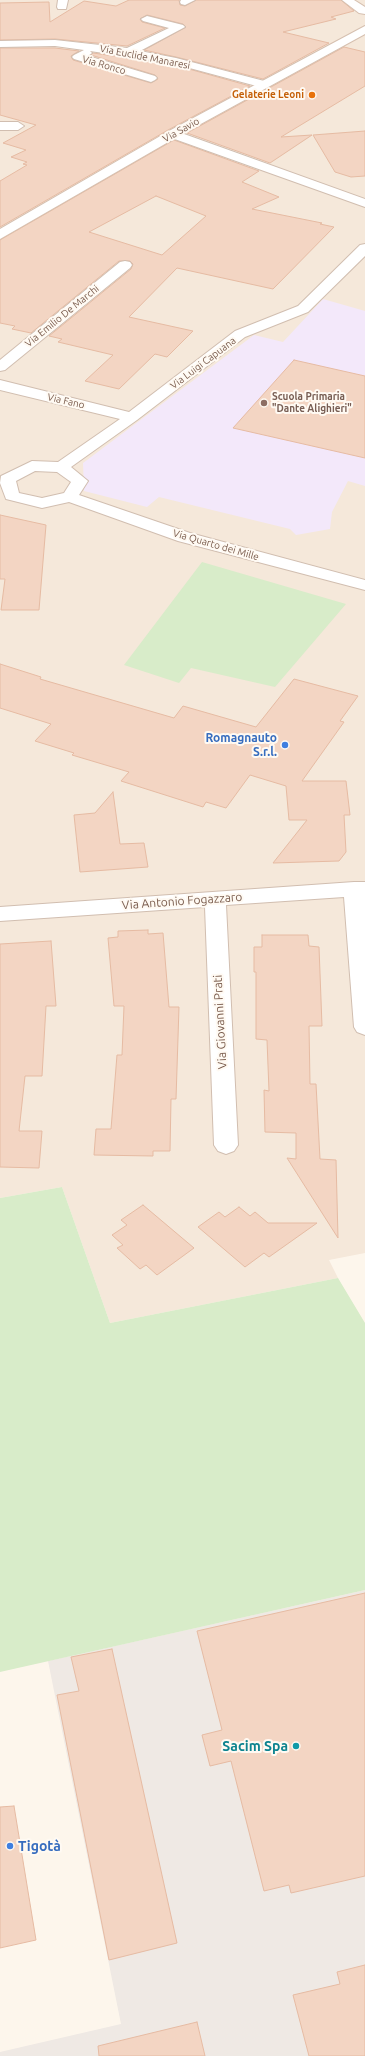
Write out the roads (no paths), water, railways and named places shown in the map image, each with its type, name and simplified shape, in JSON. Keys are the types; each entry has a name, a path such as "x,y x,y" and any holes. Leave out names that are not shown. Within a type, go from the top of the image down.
{"street":[{"path":"347,0 365,10"},
{"path":"357,0 365,10"},
{"path":"129,52 179,27 147,19"},
{"name":"Via Savio","path":"0,235 173,134 365,29"},
{"name":"Via Euclide Manaresi","path":"0,44 55,43 129,52 172,60 264,84"},
{"name":"Via Ronco","path":"98,48 78,57 151,78"},
{"path":"0,126 18,126"},
{"path":"173,134 365,203"},
{"name":"Via Luigi Capuana","path":"61,467 132,416 240,334 303,309 365,248"},
{"name":"Via Emilio De Marchi","path":"0,367 125,265"},
{"name":"Via Fano","path":"0,385 132,416"},
{"path":"32,466 61,467 80,481 70,497 42,504 12,496 4,479 32,466"},
{"name":"Via Quarto dei Mille","path":"70,497 184,537 365,585"},
{"path":"360,889 365,1027"},
{"name":"Via Antonio Fogazzaro","path":"0,914 360,889"},
{"name":"Via Giovanni Prati","path":"215,899 226,1144"}],"place":[{"name":"Gelaterie Leoni","path":"312,95"},
{"name":"Scuola Primaria \"Dante Alighieri\"","path":"264,403"},
{"name":"Romagnauto S.r.l.","path":"285,745"},
{"name":"Sacim Spa","path":"296,1746"},
{"name":"Tigotà","path":"10,1846"}]}
